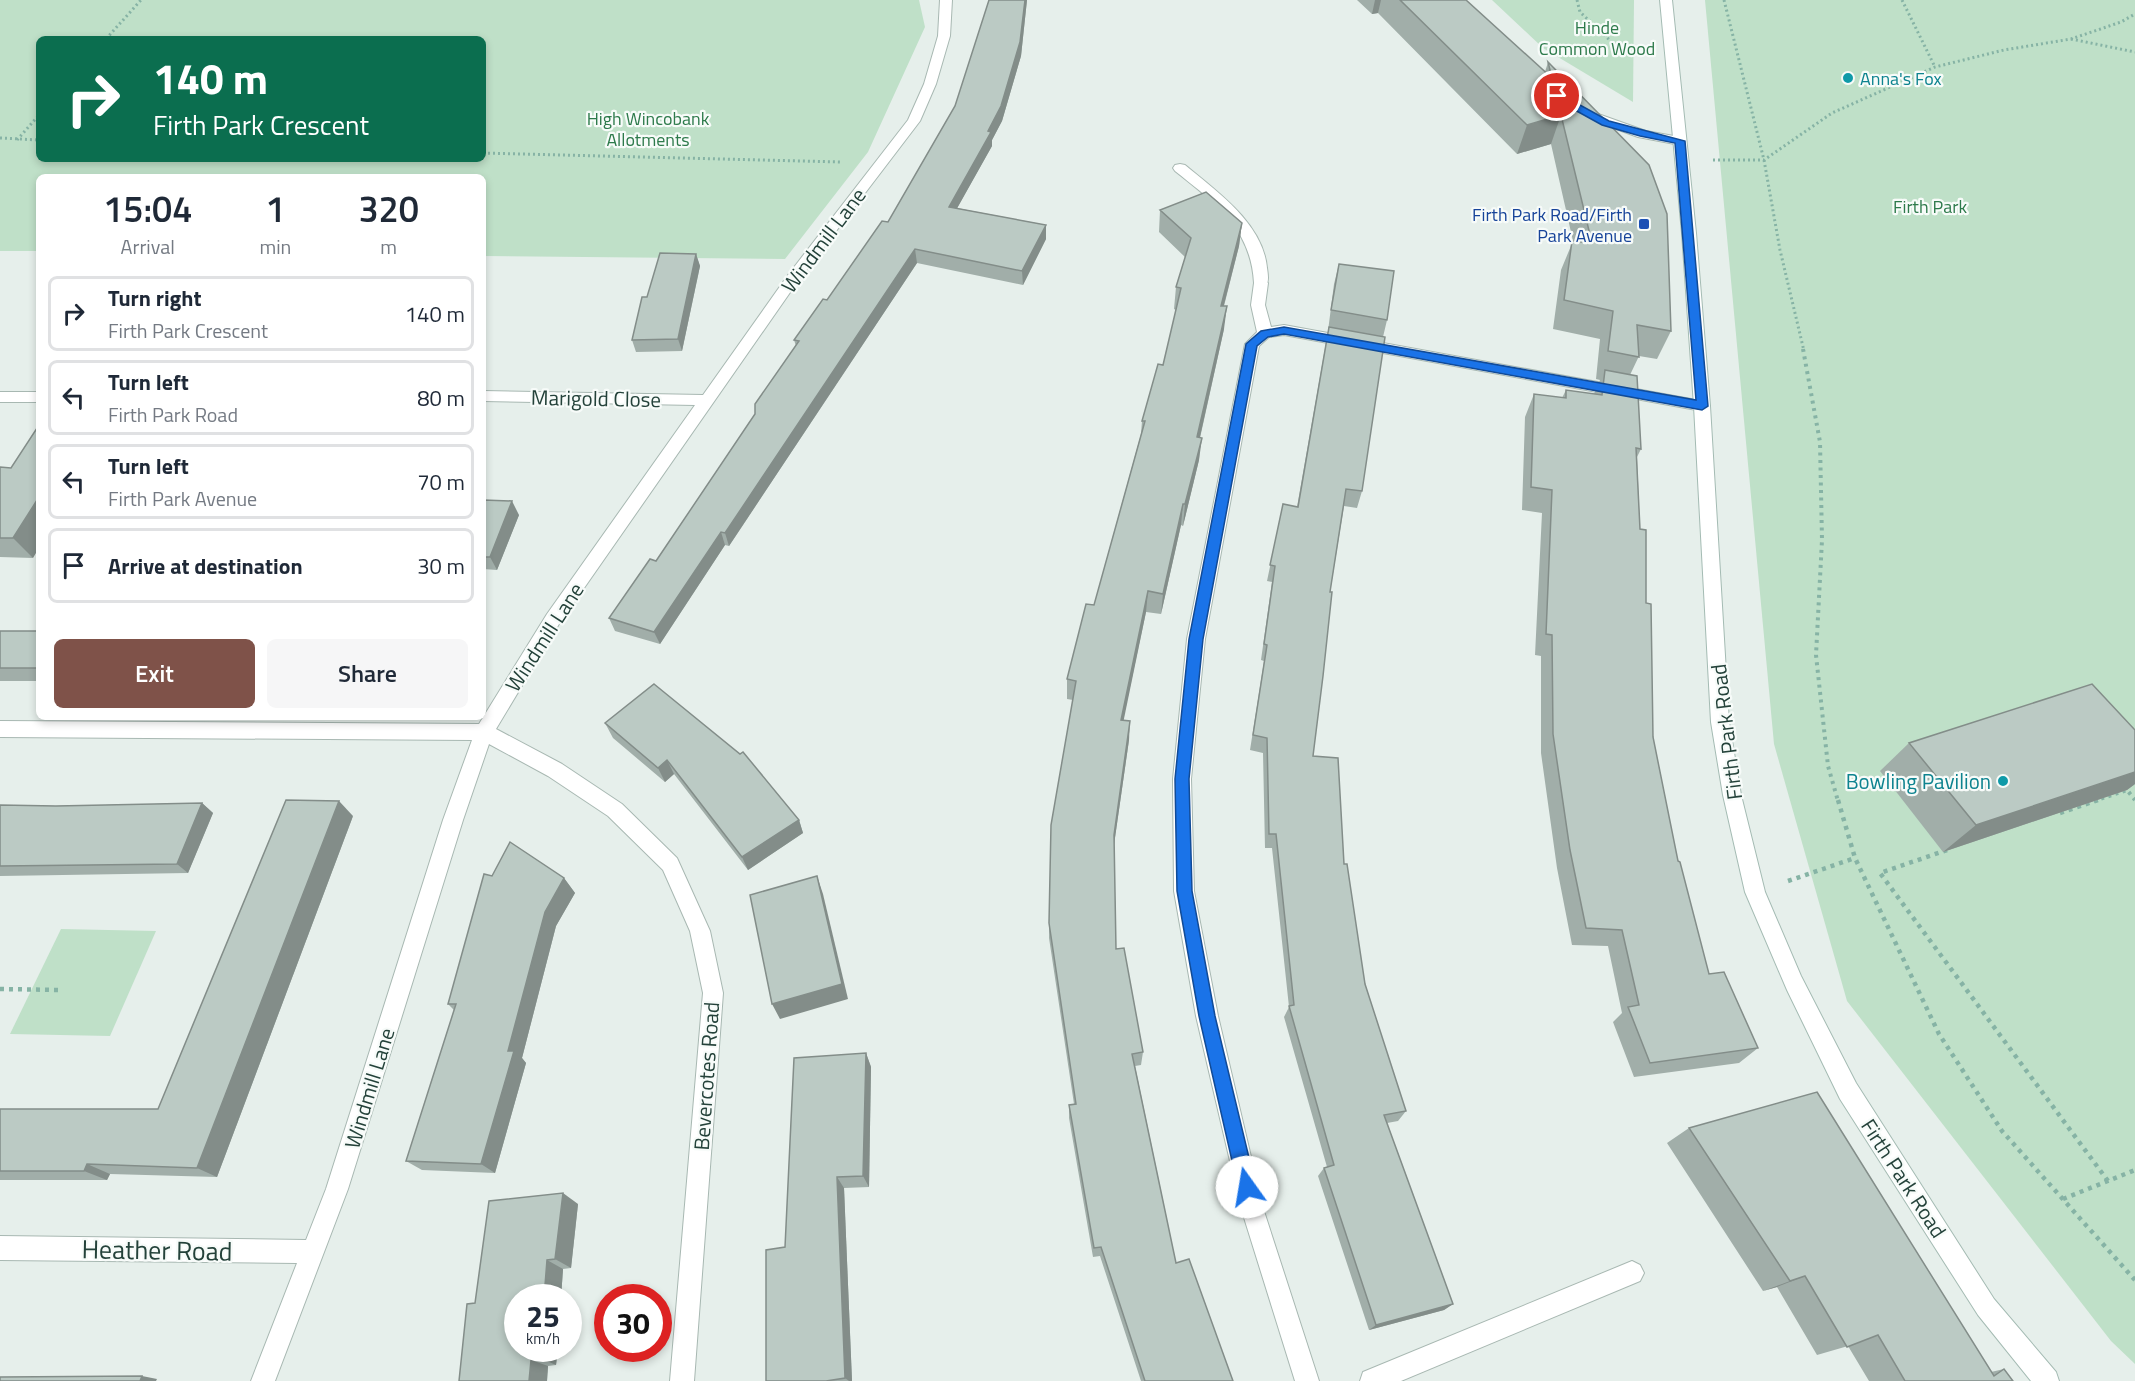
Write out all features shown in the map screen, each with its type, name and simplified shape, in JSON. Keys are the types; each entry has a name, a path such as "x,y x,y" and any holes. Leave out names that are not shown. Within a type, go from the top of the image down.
{"street":[{"name":"Windmill Lane","path":"263,1381 337,1189 453,820 484,732 553,619 793,278 914,121 930,84 944,36 946,0"},
{"name":"Firth Park Road","path":"1666,0 1682,160 1702,406 1720,722 1732,795 1755,892 1794,983 1848,1091 1986,1307 2047,1381"},
{"path":"1578,110 1605,123 1680,141"},
{"path":"1180,168 1229,209 1253,242 1262,267 1258,305 1265,333"},
{"path":"1306,1381 1252,1208 1207,1016 1184,891 1182,779 1196,639 1252,344 1265,333 1284,330 1702,406"},
{"name":"Marigold Close","path":"486,396 709,400"},
{"path":"0,397 36,397"},
{"path":"0,729 484,732"},
{"name":"Bevercotes Road","path":"484,732 555,770 615,810 670,864 700,931 713,993 682,1381"},
{"name":"Heather Road","path":"0,1248 313,1252"},
{"path":"1372,1381 1632,1273"}],"path":[{"path":"109,36 141,0"},
{"path":"1577,0 1580,12 1618,48 1670,57"},
{"path":"1724,0 1764,160 1780,250 1802,342 1820,442 1822,540 1816,655 1828,766 1855,858 1939,1034 2002,1131 2135,1280"},
{"path":"1902,0 1935,67"},
{"path":"1682,160 1764,160 1832,113 1935,67 2004,50 2071,39 2121,22 2135,14"},
{"path":"2071,39 2135,52"},
{"path":"17,140 36,118"},
{"path":"0,138 36,140"},
{"path":"486,153 881,163"},
{"path":"2051,816 2127,790 2135,800"},
{"path":"1954,848 1880,873 2108,1181"},
{"path":"1755,892 1855,858"},
{"path":"0,989 61,990"},
{"path":"2062,1199 2135,1170"}],"green space":[{"name":"High Wincobank Allotments","path":"0,0 919,0 925,27 868,152 785,259 486,256 486,174 36,174 36,251 0,251"},
{"name":"Hinde Common Wood","path":"1492,0 1634,0 1633,102 1543,48"},
{"name":"Firth Park","path":"1705,0 2135,0 2135,1364 2111,1341 1847,1001 1774,744"},
{"path":"61,929 156,931 110,1036 10,1034"}],"building":[{"path":"989,0 1025,0 1020,42 1001,106 988,131 991,132 949,207 1046,225 1022,271 915,249 725,533 721,532 654,632 609,618 650,559 656,561 755,414 755,404 799,341 794,340 823,299 827,300 882,221 888,222 955,106"},
{"path":"1400,0 1466,0 1552,78 1548,62 1649,165 1667,214 1671,331 1637,325 1639,357 1608,351 1613,311 1564,300 1572,241 1592,243 1561,115 1527,125"},
{"path":"1206,192 1242,223 1221,306 1227,306 1197,437 1202,438 1185,504 1183,504 1163,594 1148,591 1121,720 1130,721 1114,835 1116,949 1124,948 1143,1052 1132,1054 1176,1263 1189,1259 1233,1381 1145,1381 1101,1247 1094,1248 1069,1105 1076,1104 1049,923 1051,825 1076,681 1067,679 1086,604 1094,605 1145,421 1142,421 1158,364 1163,365 1181,288 1176,287 1191,238 1160,210"},
{"path":"660,253 696,254 678,339 632,340 642,297 647,297"},
{"path":"1339,264 1394,271 1387,320 1331,310"},
{"path":"1329,327 1385,337 1362,491 1346,489 1330,592 1332,592 1313,756 1338,758 1344,864 1347,864 1365,984 1406,1111 1384,1115 1453,1304 1376,1325 1324,1168 1334,1165 1289,1006 1294,1005 1276,834 1269,834 1267,738 1253,735 1267,645 1264,644 1275,566 1270,565 1283,504 1298,507"},
{"path":"1605,370 1637,376 1641,449 1636,448 1640,529 1646,530 1646,603 1651,604 1653,737 1678,861 1709,974 1724,972 1758,1048 1650,1063 1628,1007 1639,1005 1622,930 1586,928 1570,850 1553,734 1552,635 1546,634 1552,490 1531,487 1534,394 1566,398 1566,390 1602,395"},
{"path":"36,430 36,502 13,538 0,538 0,467 11,468"},
{"path":"486,500 512,501 490,557 486,557"},
{"path":"0,631 36,631 36,668 0,668"},
{"path":"654,684 740,754 743,752 799,820 742,857 667,760 658,768 605,723"},
{"name":"Bowling Pavilion","path":"2092,684 2135,730 2135,772 1976,825 1909,743"},
{"path":"286,800 339,801 197,1168 87,1164 84,1171 0,1171 0,1109 158,1109"},
{"path":"202,803 177,864 0,866 0,805"},
{"path":"510,842 564,878 545,912 508,1051 514,1051 481,1164 406,1161 456,1004 448,1004 484,874 492,876"},
{"path":"817,876 842,984 772,1004 750,895"},
{"path":"866,1053 863,1176 837,1177 845,1378 826,1381 766,1381 766,1250 785,1247 794,1058"},
{"path":"1817,1092 1994,1376 2004,1369 2013,1381 1905,1381 1878,1335 1847,1347 1805,1276 1790,1281 1689,1128"},
{"path":"563,1193 555,1259 547,1260 545,1284 504,1284 504,1362 531,1362 529,1381 459,1381 467,1304 475,1303 489,1201"},
{"path":"142,1376 140,1381 0,1381 0,1377"}],"place":[{"name":"Anna's Fox","path":"1848,78"},
{"name":"Firth Park Road/Firth Park Avenue","path":"1644,224"},
{"name":"Bowling Pavilion","path":"2003,781"}],"route":[{"path":"1247,1187 1207,1016 1184,891 1182,779 1196,639 1252,344 1265,333 1284,330 1702,406 1680,141 1643,134 1605,123 1578,110 1557,96"}]}
